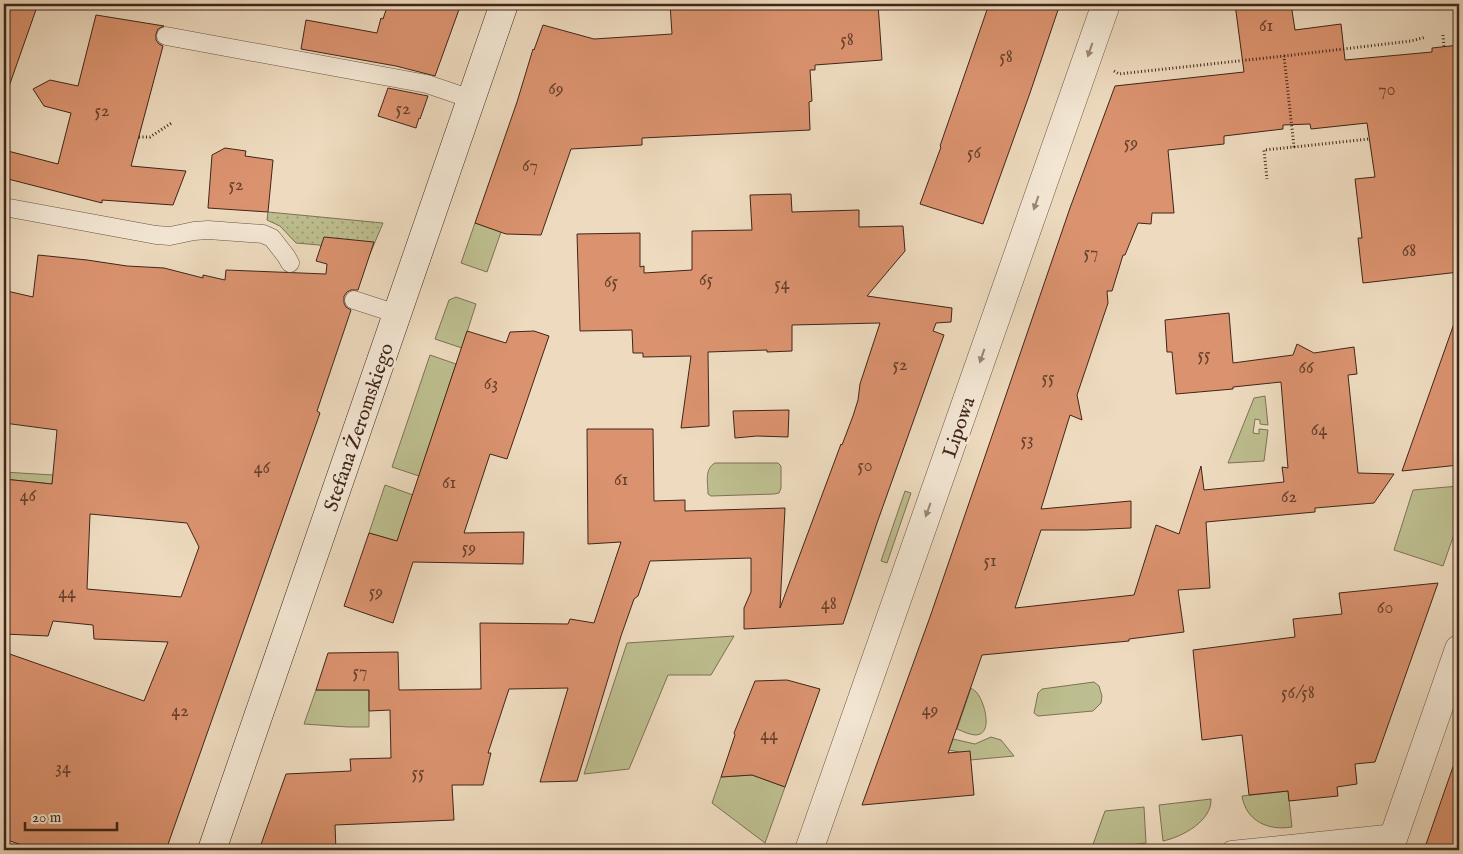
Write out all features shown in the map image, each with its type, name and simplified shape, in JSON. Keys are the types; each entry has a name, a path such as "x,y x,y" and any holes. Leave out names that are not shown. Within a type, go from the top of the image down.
{"street":[{"name":"Stefana Żeromskiego","path":"212,850 504,4"},
{"name":"Lipowa","path":"809,850 1106,4"},
{"path":"1392,842 1459,649"}],"lane":[{"path":"166,36 426,84 471,99"},
{"path":"4,207 156,235 170,236 208,230 262,234 272,238 290,263"},
{"path":"354,300 397,314"},
{"path":"1230,850 1392,842"}],"path":[{"path":"1443,35 1444,47"},
{"path":"1119,74 1411,41 1426,37"},
{"path":"1284,56 1294,147"},
{"path":"139,137 150,137 173,122"},
{"path":"1267,179 1264,150 1369,139"}],"green space":[{"path":"268,212 383,223 367,261 319,245 296,243 280,226 267,220"},
{"path":"475,223 501,232 487,272 461,263"},
{"path":"456,297 476,304 462,348 435,339 449,300"},
{"path":"430,355 456,364 419,476 392,467"},
{"path":"1265,396 1268,425 1260,424 1260,420 1255,419 1253,433 1259,434 1259,429 1268,430 1264,461 1228,463 1254,398"},
{"path":"715,463 778,463 781,466 781,488 779,493 711,496 708,494 707,477 709,469"},
{"path":"4,472 53,475 52,484 4,479"},
{"path":"385,485 413,495 400,533 413,546 369,533"},
{"path":"1459,486 1459,520 1443,566 1394,550 1413,490"},
{"path":"905,491 911,493 887,563 881,561"},
{"path":"734,636 711,675 668,675 629,769 584,774 627,643"},
{"path":"1094,682 1099,686 1102,696 1101,703 1093,711 1038,716 1034,713 1038,693 1042,689"},
{"path":"971,688 980,697 986,717 985,729 976,735 957,729"},
{"path":"316,690 369,690 369,727 304,724"},
{"path":"991,737 1001,740 1014,756 970,760 959,752 949,750 953,739 975,744"},
{"path":"752,775 785,787 765,843 712,803 721,777"},
{"path":"1288,791 1292,827 1283,828 1267,826 1253,818 1244,805 1242,796"},
{"path":"1211,799 1207,814 1201,821 1187,832 1163,841 1159,805"},
{"path":"1144,807 1146,843 1115,847 1115,850 1091,850 1105,811"}],"building":[{"path":"4,4 38,4 7,92 4,91"},
{"path":"388,4 461,4 435,76 396,66 301,49 306,20 377,33 381,18 383,19"},
{"path":"670,4 878,4 882,60 815,65 815,70 810,70 812,101 809,102 810,130 642,138 642,145 571,149 541,235 506,234 475,223 517,102 533,49 543,25 594,39 672,34"},
{"path":"989,4 1060,4 983,224 920,204"},
{"path":"1235,4 1291,4 1295,30 1341,24 1345,60 1432,52 1432,48 1459,45 1459,272 1363,283 1358,238 1362,238 1355,179 1375,177 1367,123 1311,129 1310,124 1283,125 1283,129 1224,136 1224,144 1168,150 1174,213 1152,213 1151,224 1138,223 1125,255 1123,255 1112,291 1107,291 1108,303 1077,395 1082,420 1070,415 1041,509 1131,501 1131,528 1041,530 1015,608 1134,595 1156,525 1179,534 1201,466 1204,490 1284,482 1282,467 1288,468 1281,382 1233,387 1233,389 1176,394 1172,352 1167,352 1165,320 1229,313 1233,363 1293,355 1297,344 1314,353 1354,347 1357,374 1348,375 1358,473 1394,474 1374,503 1315,508 1315,512 1206,522 1210,588 1178,590 1184,632 1129,639 1129,641 982,655 948,753 970,751 974,795 862,805 930,617 1070,208 1115,86 1244,72"},
{"path":"96,15 164,26 158,29 156,34 156,40 163,46 131,166 186,171 173,205 102,200 102,203 4,178 4,150 58,164 71,113 44,106 33,89 50,80 78,86"},
{"path":"388,88 428,96 416,128 378,116"},
{"path":"225,148 246,151 245,156 273,160 268,212 208,208 212,155"},
{"path":"791,194 792,212 859,210 859,227 903,226 905,251 867,296 952,308 951,322 936,323 933,331 944,335 843,624 744,629 744,608 751,592 751,558 650,561 621,636 577,781 540,782 568,688 509,689 488,753 491,753 483,785 452,785 454,820 335,825 336,850 259,850 286,774 351,771 350,759 391,758 390,710 369,711 369,690 316,690 328,653 398,652 399,690 481,689 480,623 568,624 570,619 594,623 621,542 588,544 587,429 653,429 654,501 685,500 685,511 785,508 780,608 853,416 860,384 880,323 792,325 792,351 708,352 709,426 681,428 691,356 643,357 643,353 633,353 632,330 580,331 577,234 640,233 640,267 644,266 644,273 692,270 692,231 752,230 750,195"},
{"path":"324,237 374,242 358,290 351,290 344,296 346,307 351,310 317,411 320,413 166,850 37,850 4,839 4,652 144,701 168,642 94,639 93,625 53,621 48,636 4,634 4,479 52,484 57,430 4,423 4,315 7,291 33,297 38,255 127,266 164,268 203,278 203,275 225,280 226,270 326,274 327,264 316,261","holes":["90,514 187,523 199,547 181,597 87,589"]},
{"path":"1456,318 1459,319 1459,465 1402,471"},
{"path":"467,331 506,343 510,332 534,331 549,336 507,459 490,454 464,533 524,532 523,564 413,562 393,623 344,606 369,533 397,541"},
{"path":"789,410 788,437 757,436 735,438 733,411"},
{"path":"1438,583 1375,762 1355,764 1357,784 1337,787 1338,796 1289,801 1288,791 1249,795 1242,735 1202,740 1193,650 1295,637 1293,619 1342,614 1339,593"},
{"path":"787,680 820,689 785,787 752,775 721,777 735,735 734,733 755,681"},
{"path":"1454,764 1459,765 1459,850 1424,850"}]}
